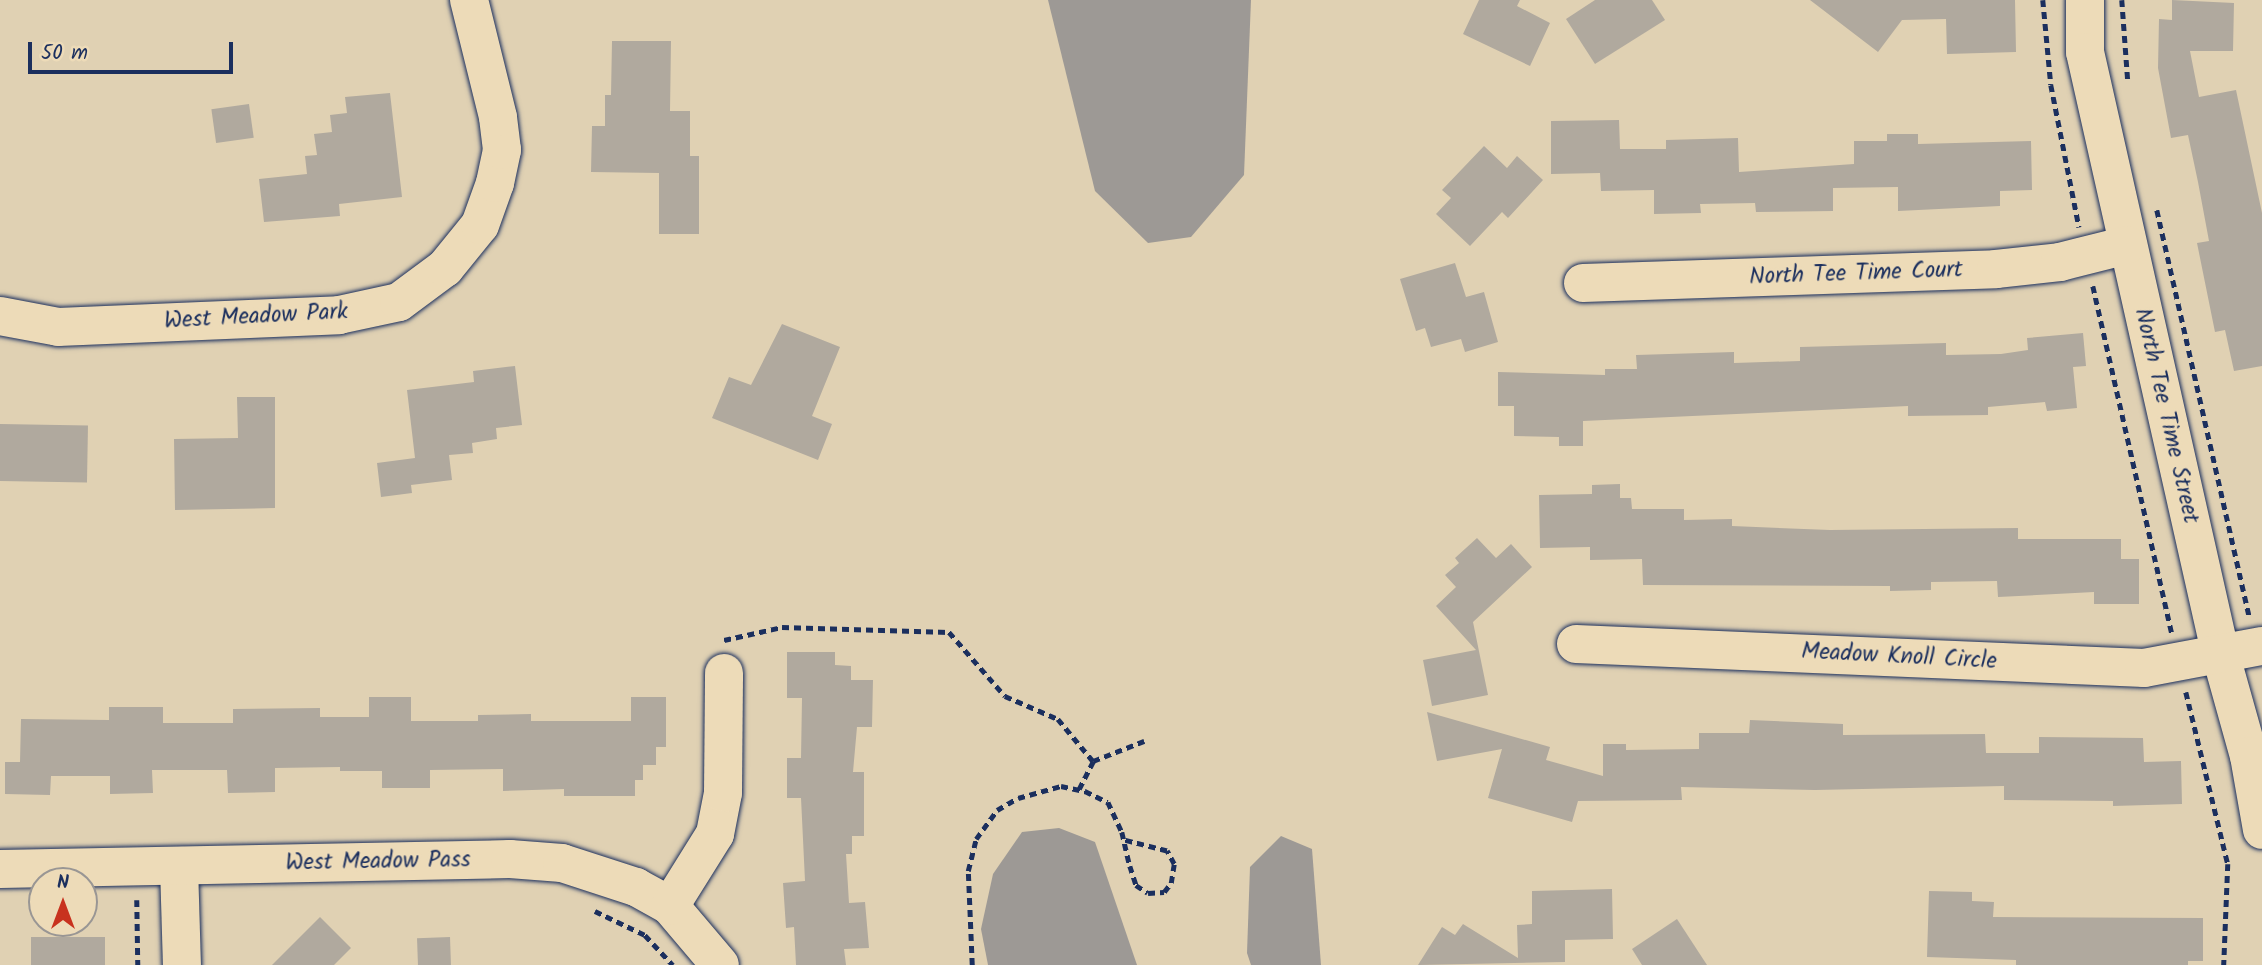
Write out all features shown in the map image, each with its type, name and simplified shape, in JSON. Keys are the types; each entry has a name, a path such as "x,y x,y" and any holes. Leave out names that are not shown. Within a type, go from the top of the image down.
{"street":[{"name":"West Meadow Park","path":"0,316 58,327 373,310 399,302 444,268 480,225 502,150 470,0"},
{"name":"North Tee Time Street","path":"2085,0 2085,52 2127,245 2247,650 2249,756 2262,830"},
{"name":"North Tee Time Court","path":"1583,283 1996,269 2085,256 2127,245"},
{"name":"Meadow Knoll Circle","path":"1576,644 2108,668 2179,663 2247,650"},
{"path":"670,906 715,834 723,793 718,658"},
{"name":"West Meadow Pass","path":"0,869 180,883 510,859 562,863 636,887 670,906 720,965"},
{"path":"180,883 181,965"}],"path":[{"path":"2043,0 2051,85 2085,256 2228,864 2224,965"},
{"path":"2122,0 2131,95"},
{"path":"2156,205 2247,650"},
{"path":"718,658 782,627 949,632 1004,696 1058,719 1093,761"},
{"path":"1079,789 1093,761 1144,741"},
{"path":"972,965 968,871 976,839 997,810 1018,798 1061,786 1079,789 1108,802 1124,840 1136,885 1148,893 1164,892 1171,883 1174,864 1167,851 1124,840"},
{"path":"124,900 137,900 180,883"},
{"path":"137,900 138,965"},
{"path":"587,908 645,935 673,965"}],"shaded area":[{"path":"1048,0 1251,0 1244,175 1191,237 1148,243 1095,191"},
{"path":"1059,828 1095,842 1137,965 988,965 981,929 993,874 1022,832"},
{"path":"1281,836 1312,849 1321,965 1251,965 1247,953 1250,867"}],"building":[{"path":"1479,0 1520,0 1517,6 1550,23 1530,66 1463,34"},
{"path":"1595,0 1652,0 1665,20 1595,64 1566,19"},
{"path":"1810,0 2015,0 2016,52 1947,54 1946,19 1902,20 1878,52"},
{"path":"2172,0 2234,3 2233,51 2190,51 2199,97 2236,90 2262,213 2262,366 2234,371 2225,330 2215,332 2197,243 2209,241 2188,135 2171,138 2158,68 2159,19 2172,20"},
{"path":"612,41 671,41 670,111 690,111 690,156 699,156 699,234 659,234 659,173 591,172 592,126 605,126 605,95 611,95"},
{"path":"390,93 402,197 339,204 340,216 264,222 259,179 307,174 305,156 317,155 314,134 332,132 330,115 347,113 345,97"},
{"path":"249,104 254,138 216,143 211,109"},
{"path":"1619,120 1620,149 1666,149 1666,140 1738,138 1739,172 1854,164 1854,141 1887,141 1887,134 1918,134 1918,144 2031,141 2032,190 2000,191 2000,206 1898,211 1898,187 1833,188 1833,211 1756,212 1755,203 1700,204 1701,213 1654,214 1654,190 1601,191 1600,173 1551,174 1551,121"},
{"path":"1484,146 1507,168 1517,156 1543,180 1508,218 1502,212 1470,246 1436,214 1451,198 1442,190"},
{"path":"1455,263 1466,297 1484,292 1498,342 1465,352 1461,339 1431,347 1425,328 1416,331 1400,279"},
{"path":"782,324 840,347 812,416 832,424 818,460 712,418 729,377 751,385"},
{"path":"2083,333 2086,366 2073,367 2077,408 2047,411 2045,402 1988,407 1988,415 1908,416 1908,406 1583,421 1583,446 1559,446 1559,437 1514,436 1514,406 1498,406 1498,372 1605,375 1605,369 1637,369 1636,355 1734,352 1734,363 1800,361 1800,347 1946,343 1946,355 2001,354 2028,350 2027,338"},
{"path":"515,366 522,425 496,428 497,439 472,443 473,453 449,455 452,480 411,485 412,493 381,497 377,463 415,458 407,390 474,382 473,371"},
{"path":"237,397 275,397 275,508 175,510 174,439 238,438"},
{"path":"0,424 88,426 87,483 0,481"},
{"path":"1620,484 1620,498 1631,498 1632,509 1684,509 1684,520 1732,519 1732,526 1830,530 2018,528 2018,539 2121,539 2121,559 2139,559 2139,604 2094,604 2094,592 1998,597 1997,581 1931,582 1931,590 1890,591 1890,586 1643,585 1642,559 1590,560 1590,547 1540,548 1539,495 1592,494 1592,485"},
{"path":"1477,538 1496,558 1511,544 1532,567 1473,622 1488,695 1432,706 1423,660 1476,650 1436,606 1456,587 1445,575 1459,563 1455,558"},
{"path":"787,652 835,652 835,665 851,666 851,680 873,680 872,727 857,727 853,772 864,772 864,836 852,836 852,854 846,854 849,903 865,902 869,948 844,949 846,965 796,965 794,927 786,928 783,883 805,881 801,798 787,798 787,758 801,758 802,698 787,698"},
{"path":"369,697 411,697 411,721 478,721 478,715 531,714 531,721 631,721 631,697 666,697 666,747 656,747 656,765 643,765 643,780 635,780 635,796 564,796 564,789 503,791 503,769 430,770 430,788 382,788 382,771 340,771 340,767 275,768 275,792 228,793 227,770 152,770 153,793 110,794 110,776 51,776 50,795 5,794 5,762 20,762 21,719 109,720 109,707 163,707 163,723 233,723 233,709 320,708 320,717 369,717"},
{"path":"1427,712 1550,747 1546,760 1603,776 1603,744 1626,744 1626,750 1699,749 1699,733 1749,733 1750,720 1843,724 1843,735 1985,734 1986,753 2039,753 2039,737 2143,738 2144,762 2181,761 2182,804 2113,806 2113,801 2004,800 2004,786 1815,790 1681,787 1682,800 1578,801 1572,822 1488,798 1502,749 1437,761"},
{"path":"1612,889 1613,939 1565,940 1565,962 1418,965 1442,927 1455,935 1463,924 1518,958 1517,925 1532,924 1532,891"},
{"path":"1929,891 1972,892 1972,901 1994,902 1993,917 2203,918 2203,961 2188,961 2188,965 2016,965 2016,960 1927,957"},
{"path":"320,917 351,948 334,965 272,965"},
{"path":"1677,919 1707,965 1642,965 1632,949"},
{"path":"31,937 105,937 105,965 31,965"},
{"path":"450,937 451,965 418,965 417,938"}]}
